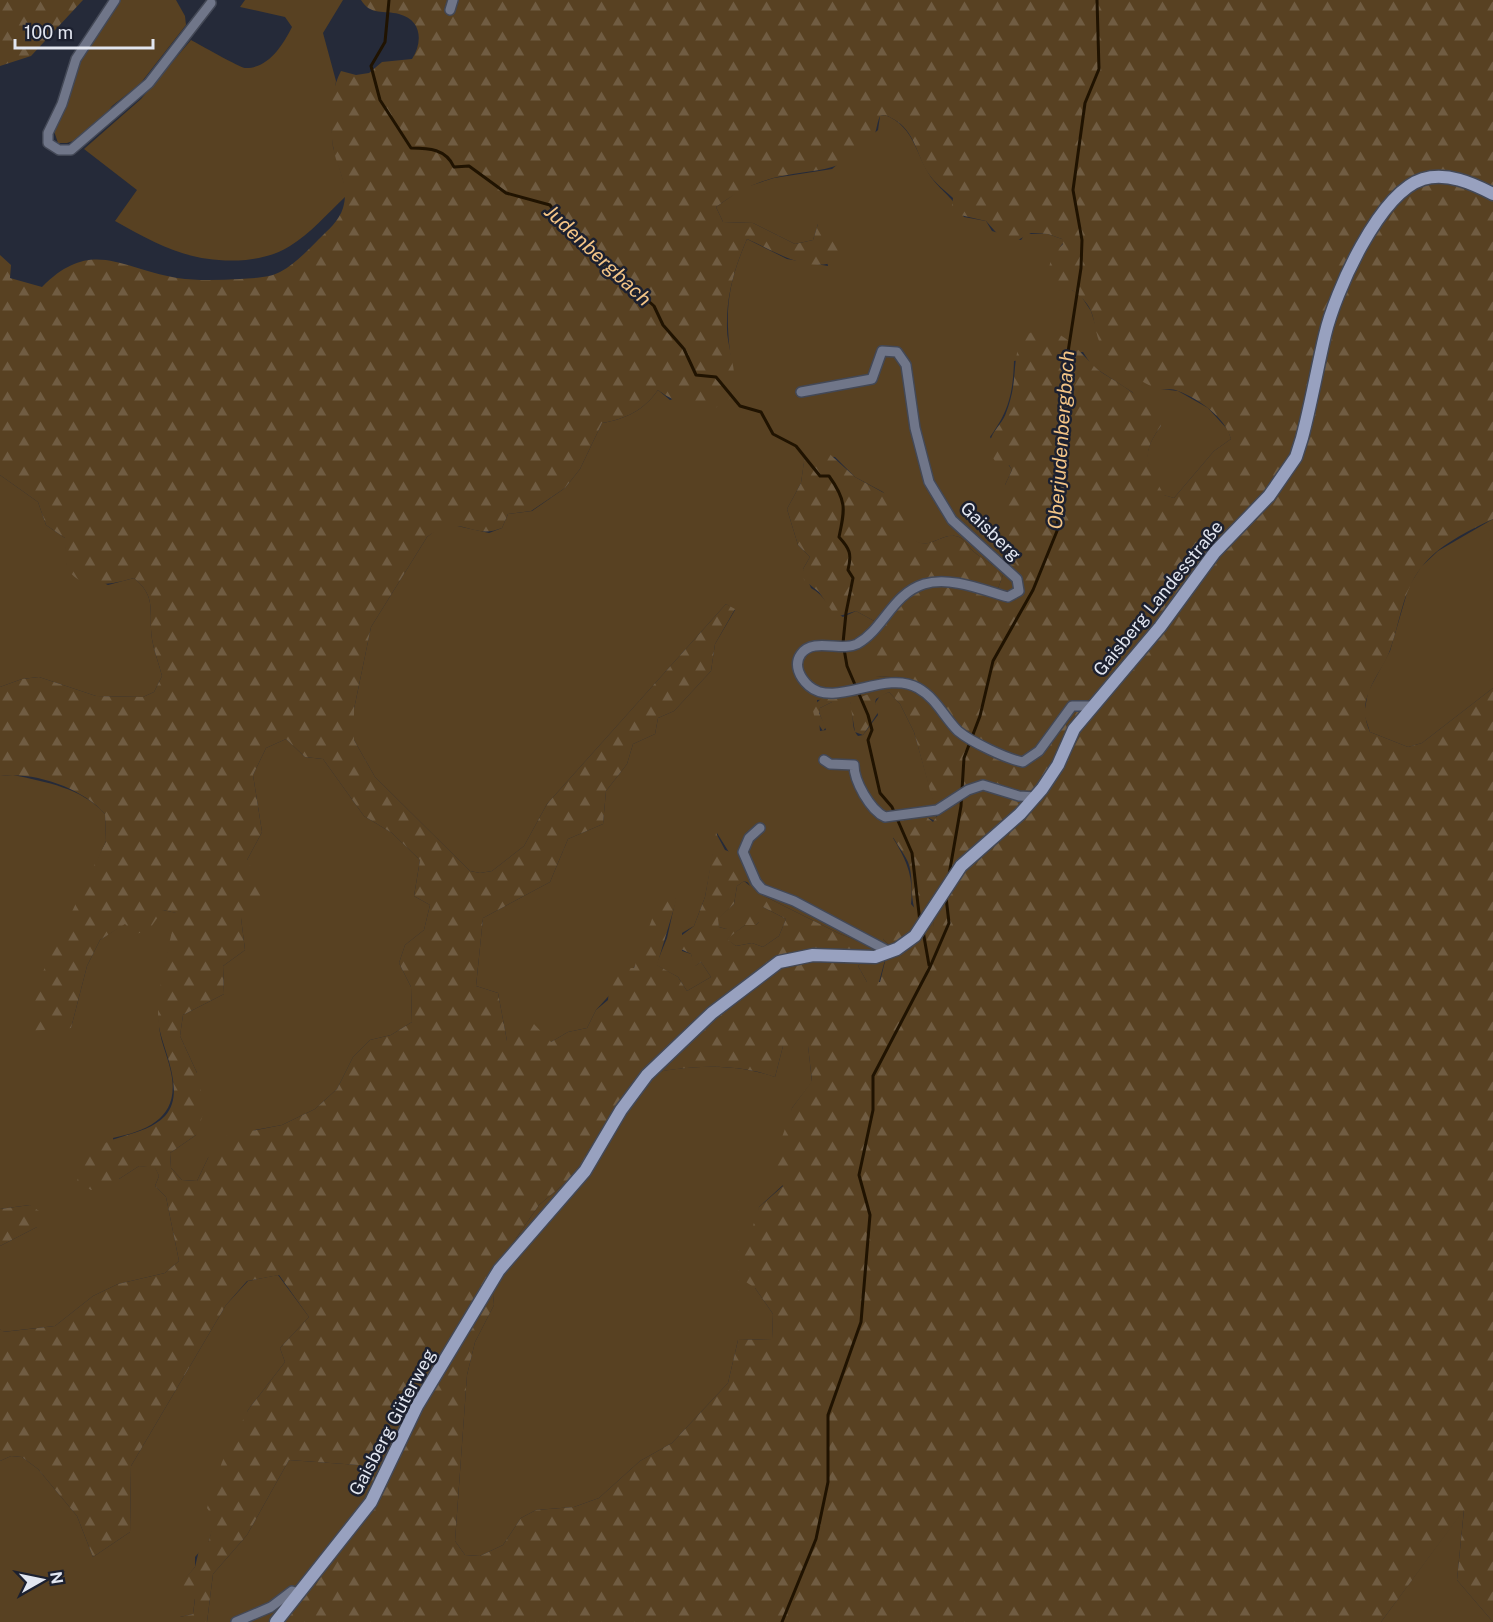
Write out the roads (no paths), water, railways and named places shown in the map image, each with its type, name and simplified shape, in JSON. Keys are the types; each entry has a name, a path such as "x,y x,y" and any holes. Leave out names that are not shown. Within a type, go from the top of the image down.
{"main road":[{"name":"Gaisberg Landesstraße","path":"893,951 918,933 961,866 1035,797 1054,772 1074,729 1160,627 1215,552 1269,496 1296,457 1331,313 1362,243 1384,210 1413,184 1433,177 1453,178 1477,185 1493,194"},
{"name":"Gaisberg Güterweg","path":"277,1620 371,1502 417,1406 467,1321 512,1252 585,1171 621,1110 647,1075 712,1013 767,969 789,958 813,955 870,957 893,951"}],"street":[{"path":"115,0 72,66 62,105 48,133 48,143 56,148 71,150 143,88 211,3"},
{"name":"Gaisberg","path":"801,392 872,379 882,351 897,352 906,365 915,428 929,483 952,520 1017,579 1019,585 1019,591 1008,597 953,583 923,584 898,599 870,633 858,643 849,647 815,646 806,649 800,655 797,665 804,681 820,692 833,693 893,680 905,682 925,692 964,735 1014,760 1023,762 1039,751 1072,706 1092,706"},
{"path":"824,760 830,764 854,765 856,780 879,814 885,817 937,810 968,790 983,784 1019,796 1035,797"},
{"path":"760,828 748,838 743,852 756,882 762,889 794,901 893,951"},
{"path":"236,1622 271,1607 292,1591 299,1593"}],"waterway":[{"name":"Judenbergbach","path":"389,0 385,42 371,66 380,100 411,148 424,148 442,153 454,167 469,166 506,193 550,205 561,224 577,231 612,269 619,269 626,281 654,306 663,325 684,349 696,375 716,377 740,406 761,412 773,434 796,446 820,476 829,476 835,485 843,505 839,537 849,552 848,570 853,578 843,643 847,666 872,730 868,740 880,793 892,807 912,853 920,922"},
{"name":"Oberjudenbergbach","path":"949,875 961,806 964,758 980,716 993,661 1033,590 1057,531 1064,378 1081,268 1082,240 1073,190 1085,103 1099,69 1097,0"},
{"name":"Oberjudenbergbach","path":"782,1622 816,1539 828,1482 828,1415 861,1322 870,1215 859,1175 873,1110 873,1076 930,967 949,923 946,897"},
{"name":"Judenbergbach","path":"923,931 929,965"}]}
